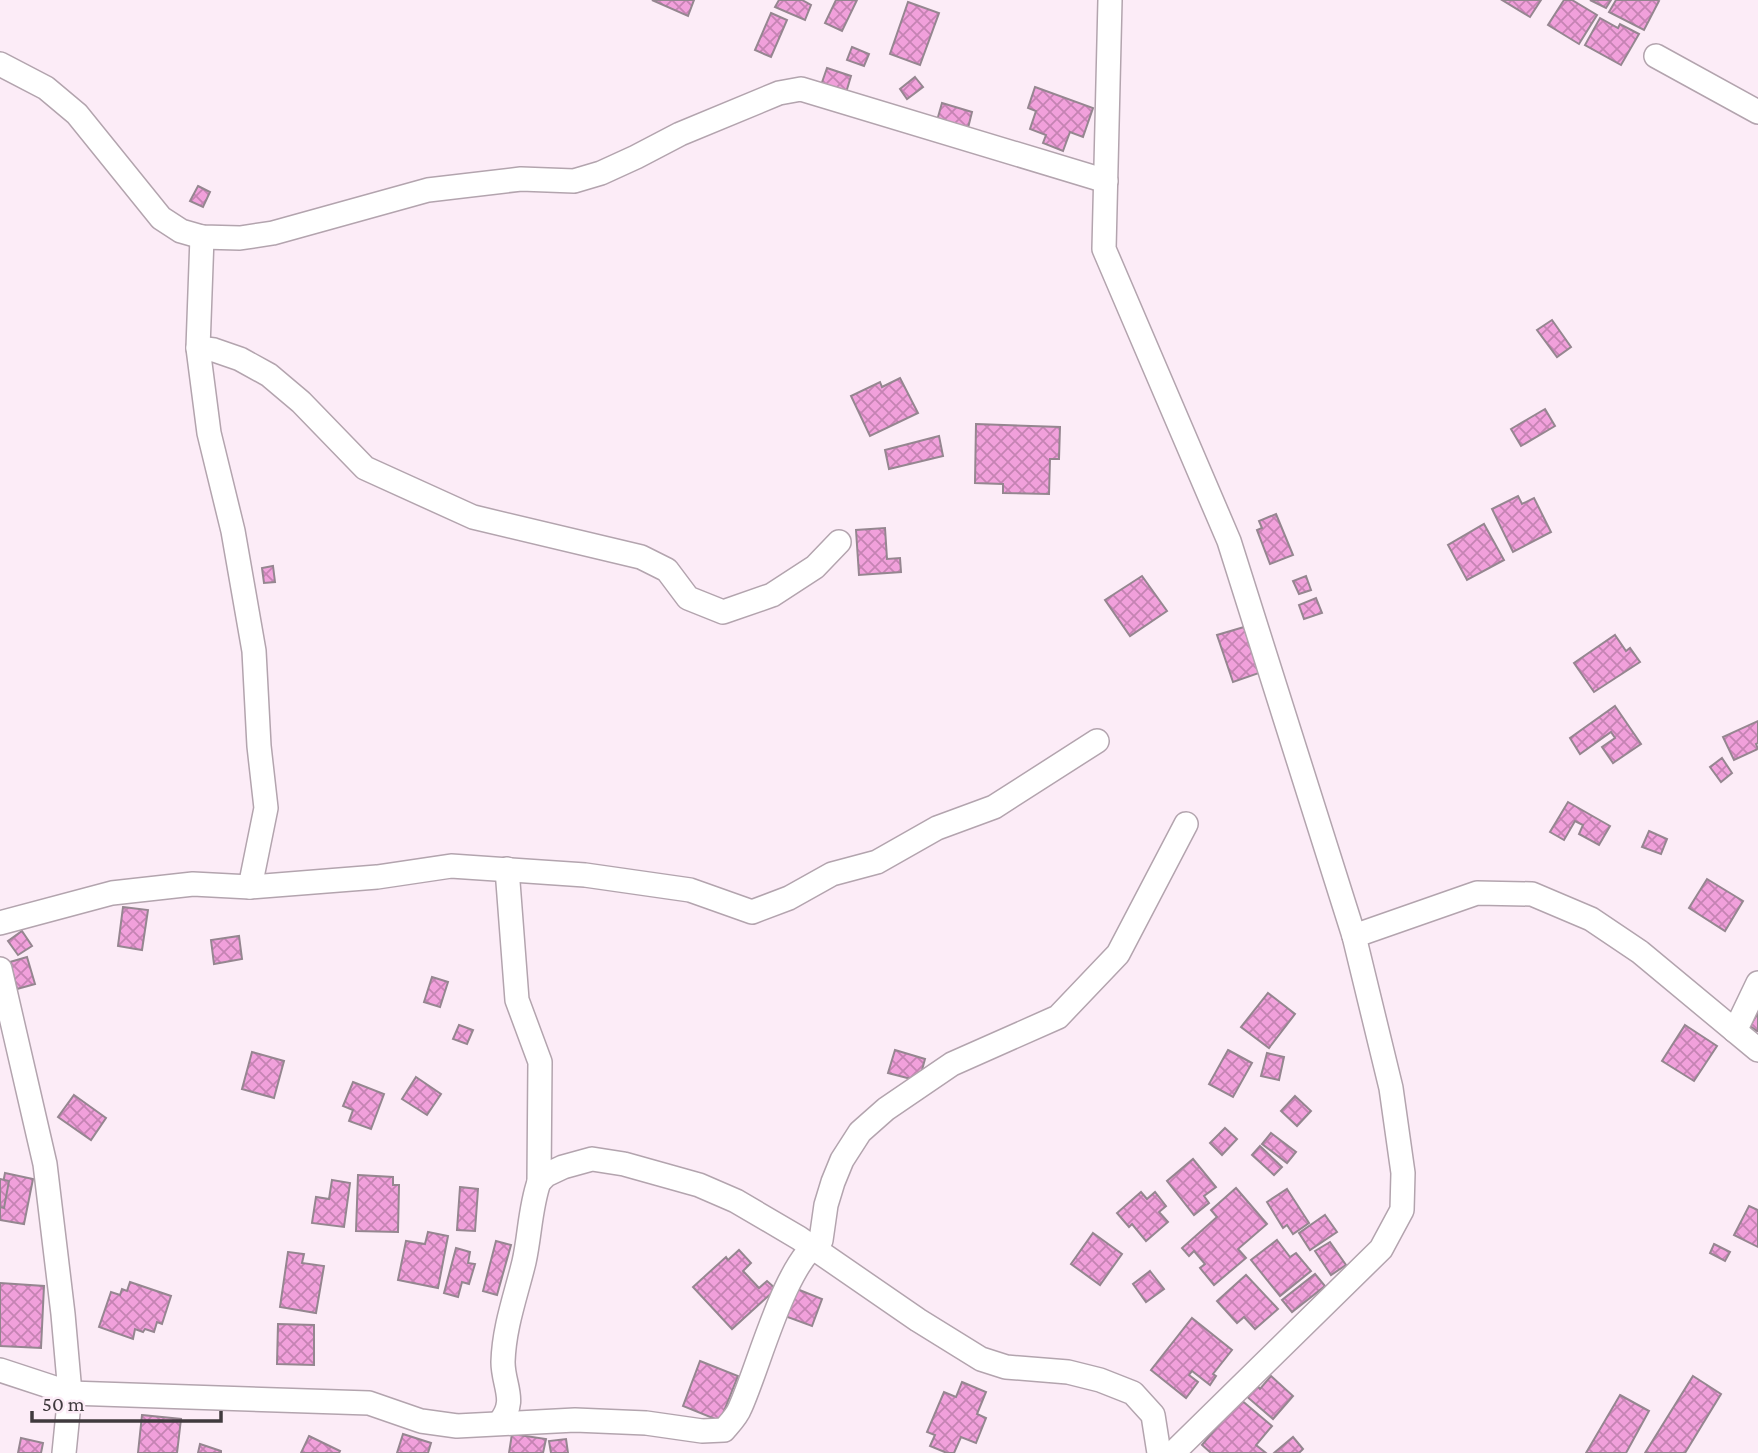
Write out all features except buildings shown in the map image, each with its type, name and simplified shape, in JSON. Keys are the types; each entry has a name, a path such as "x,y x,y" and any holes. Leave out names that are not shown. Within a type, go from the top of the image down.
{"street":[{"path":"1110,0 1104,249 1228,541 1354,936 1391,1088 1403,1174 1402,1210 1381,1249 1173,1453"},
{"path":"1656,56 1758,112"},
{"path":"0,64 46,88 77,114 161,218 181,231 202,237 240,238 273,233 428,190 522,179 574,181 636,158 680,134 779,93 801,89 1105,181"},
{"path":"202,237 198,348 209,433 233,531 254,651 259,746 266,808 250,887"},
{"path":"198,348 214,350 240,359 270,375 301,402 365,468 473,517 641,557 667,570 688,598 723,612 772,595 815,567 839,542"},
{"path":"0,923 112,893 193,884 250,887 377,877 451,866 585,875 690,890 752,912 789,898 832,874 877,862 937,828 994,807 1097,741"},
{"path":"0,1370 70,1393 346,1401 369,1403 421,1421 457,1426 575,1420 646,1423 702,1431 724,1430 739,1411 767,1335 790,1283 810,1247 821,1240 826,1205 833,1182 842,1160 860,1132 886,1109 952,1064 1058,1017 1118,954 1186,824"},
{"path":"499,1423 510,1404 503,1364 506,1334 525,1259 539,1182 540,1062 516,1000 507,869"},
{"path":"1354,936 1477,893 1532,894 1591,919 1640,952 1758,1050"},
{"path":"1,975 45,1164 70,1393 64,1453"},
{"path":"1735,1031 1758,983"},
{"path":"539,1182 546,1175 563,1167 592,1159 624,1164 699,1185 736,1201 775,1223 918,1320 981,1359 1006,1367 1068,1372 1133,1393 1153,1415 1158,1453"}]}
